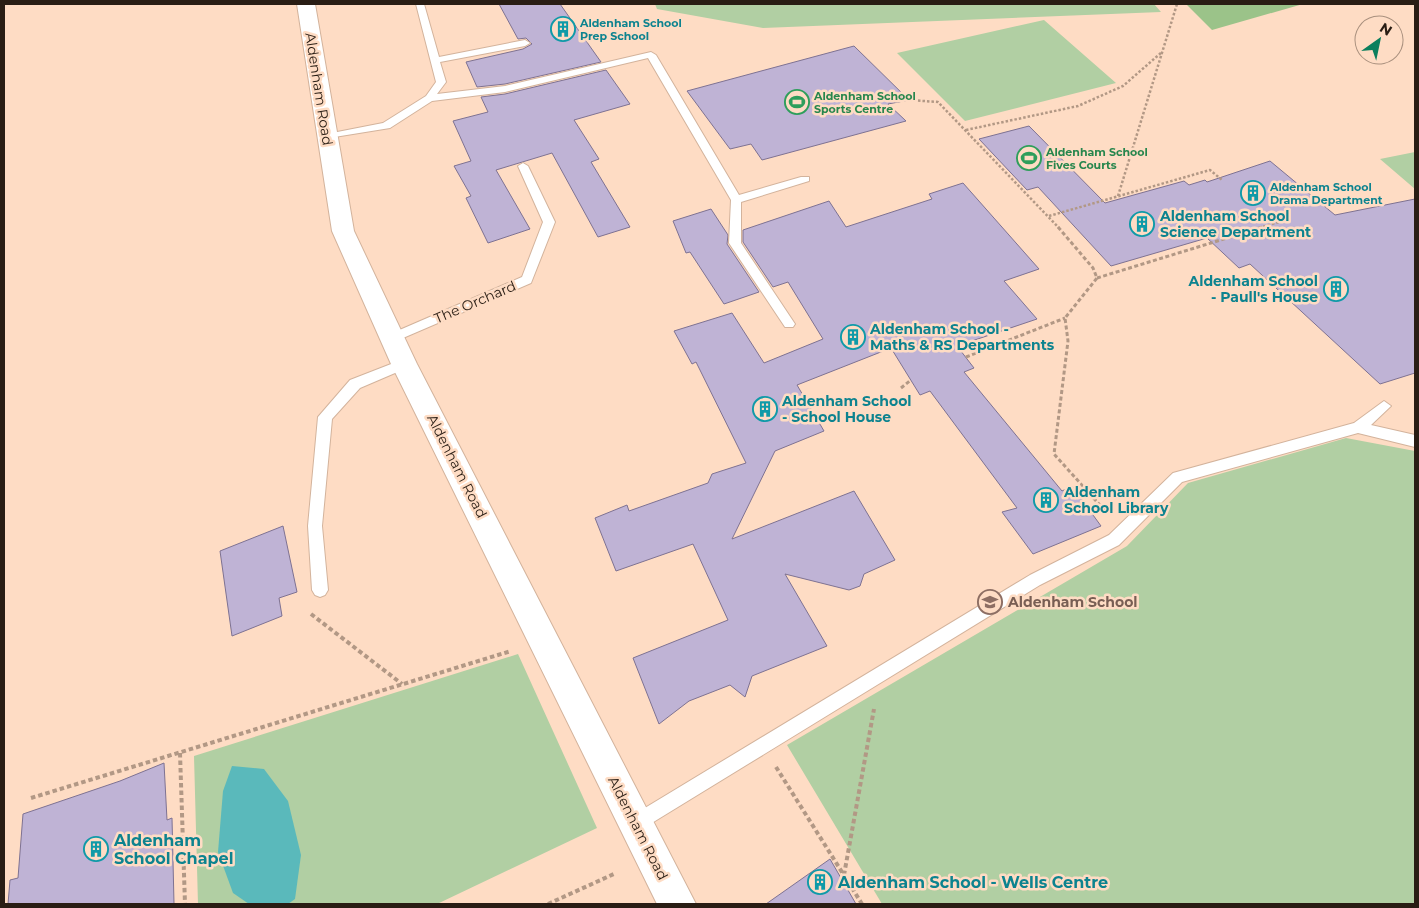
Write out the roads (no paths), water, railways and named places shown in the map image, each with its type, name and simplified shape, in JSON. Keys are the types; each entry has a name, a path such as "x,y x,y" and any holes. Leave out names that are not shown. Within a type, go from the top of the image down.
{"street":[{"name":"Aldenham Road","path":"306,4 326,137 343,231 398,351 677,904"}],"lane":[{"path":"326,137 386,126 429,98 441,82 420,4"},
{"path":"436,60 525,43"},
{"path":"429,98 505,89 651,55 736,200 735,242 788,324"},
{"name":"The Orchard","path":"320,590 315,526 325,417 355,384 398,351 527,280 549,222 523,166"},
{"path":"736,200 805,179"},
{"path":"636,824 1035,580 1114,540 1178,477 1358,427 1384,406"},
{"path":"1358,427 1415,441"}],"water":[{"path":"232,766 264,769 288,801 301,855 295,899 288,904 249,904 233,893 218,852 223,791"}],"place":[{"name":"Aldenham School Prep School","path":"563,29"},
{"name":"Aldenham School Sports Centre","path":"797,102"},
{"name":"Aldenham School Fives Courts","path":"1029,158"},
{"name":"Aldenham School Drama Department","path":"1253,193"},
{"name":"Aldenham School Science Department","path":"1142,224"},
{"name":"Aldenham School - Paull's House","path":"1336,289"},
{"name":"Aldenham School - Maths & RS Departments","path":"853,337"},
{"name":"Aldenham School - School House","path":"765,409"},
{"name":"Aldenham School Library","path":"1046,500"},
{"name":"Aldenham School","path":"990,602"},
{"name":"Aldenham School Chapel","path":"96,849"},
{"name":"Aldenham School - Wells Centre","path":"820,882"}]}
